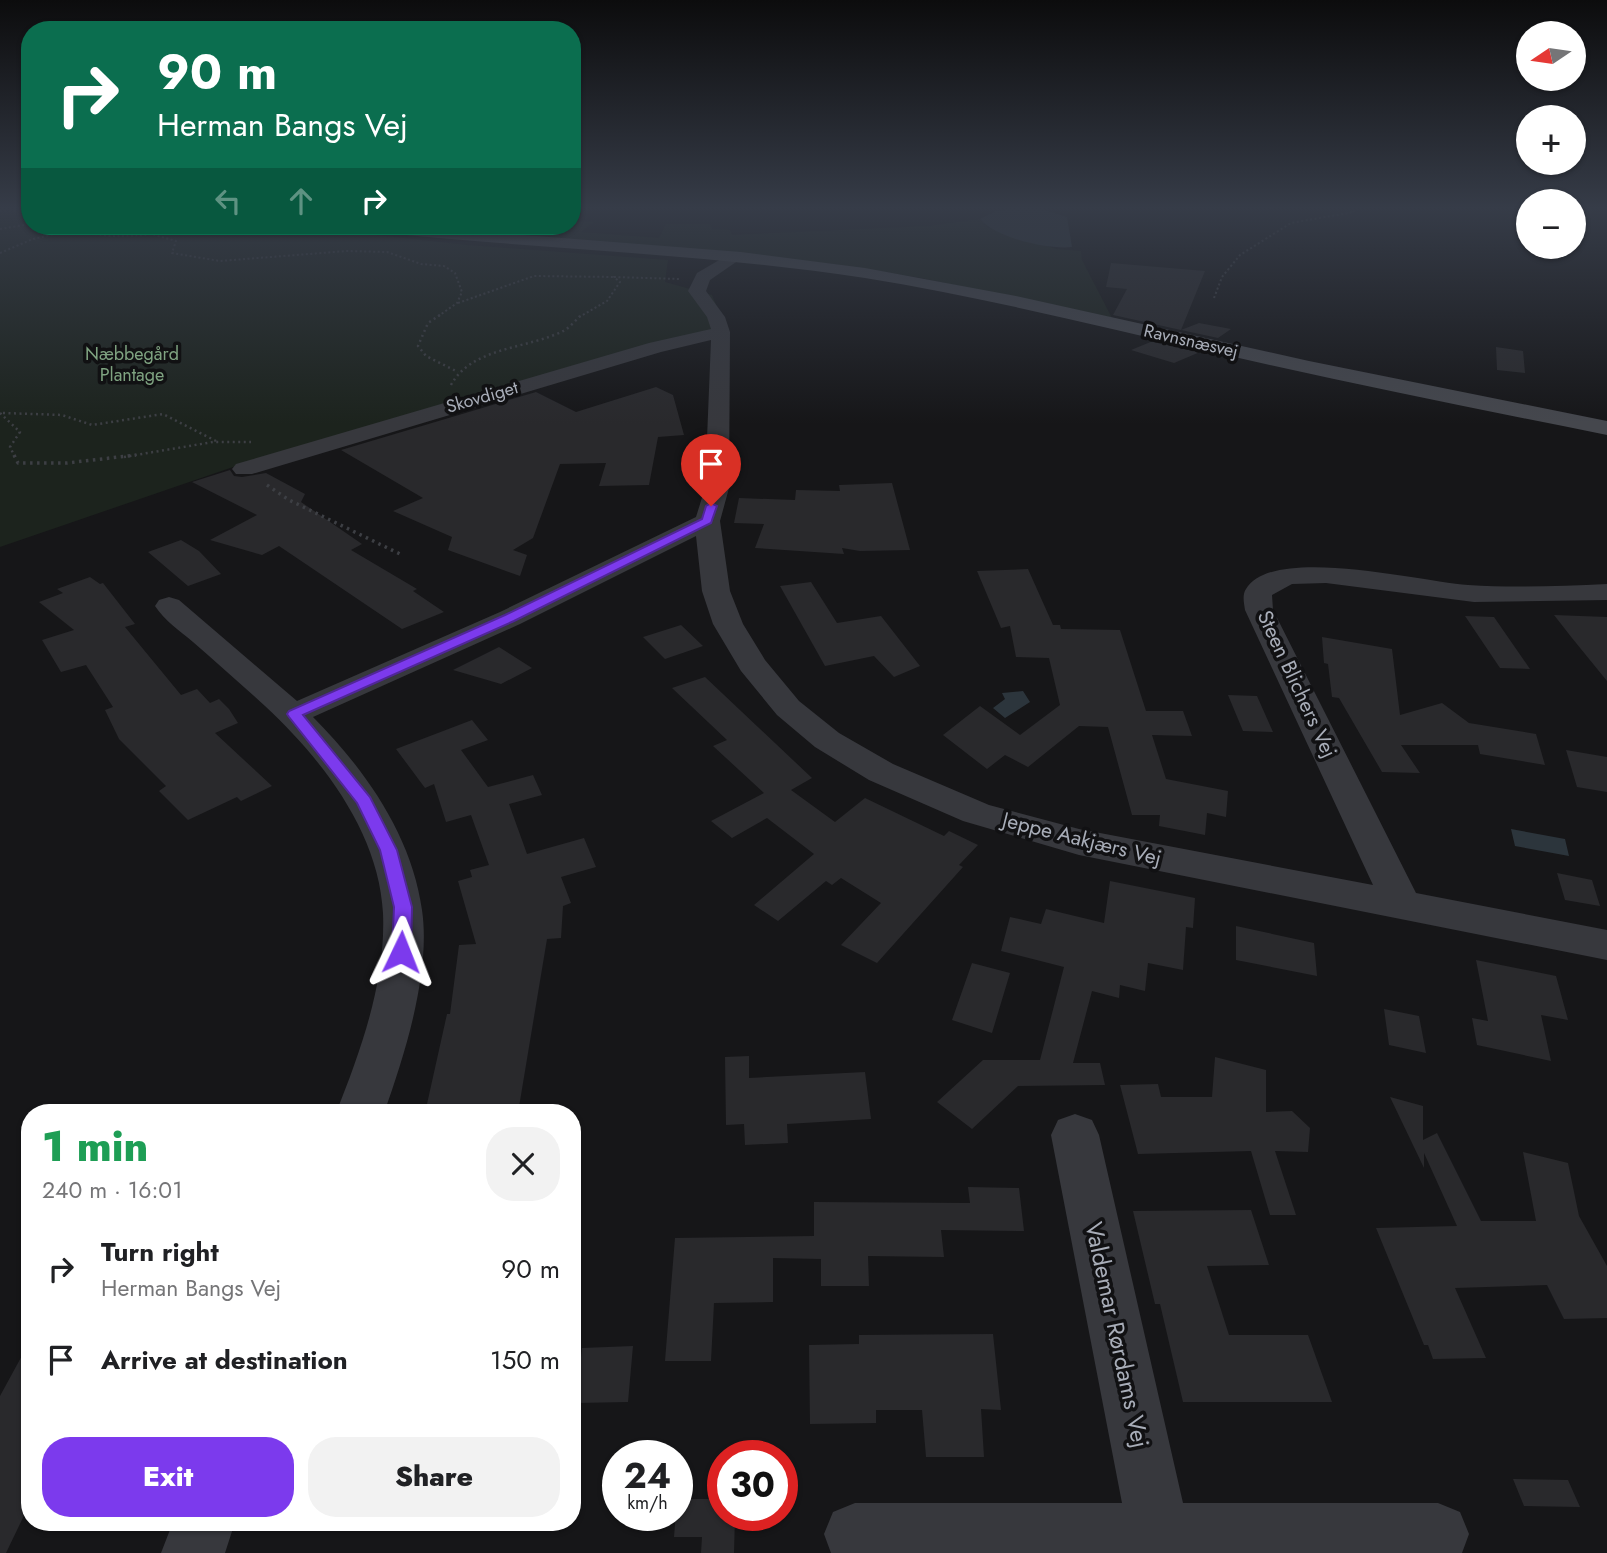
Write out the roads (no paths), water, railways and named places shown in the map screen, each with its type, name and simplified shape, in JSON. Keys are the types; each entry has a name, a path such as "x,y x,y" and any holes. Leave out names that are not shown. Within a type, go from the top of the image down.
{"main road":[{"name":"Ravnsnæsvej","path":"902,279 1607,428"},
{"name":"Ravnsnæsvej","path":"1266,358 1410,396 1607,437"}],"street":[{"path":"294,714 510,618 707,521 717,488 721,332 716,317 697,291 701,279"},
{"name":"Skovdiget","path":"244,469 656,346 721,332"},
{"name":"Jeppe Aakjærs Vej","path":"707,521 716,590 728,624 752,664 788,708 827,740 881,772 976,813 1079,842 1607,945"},
{"name":"Steen Blichers Vej","path":"1402,905 1259,610 1258,592 1272,582 1290,576 1319,574 1431,590 1537,596 1607,592"},
{"path":"169,606 294,714 365,801 388,850 403,907 401,974 381,1059 364,1104"},
{"name":"Valdemar Rørdams Vej","path":"1075,1135 1161,1544"},
{"path":"193,1553 201,1531"},
{"path":"855,1534 1161,1544 1438,1534"}],"park label":[{"name":"Næbbegård Plantage","path":"132,364"}]}
